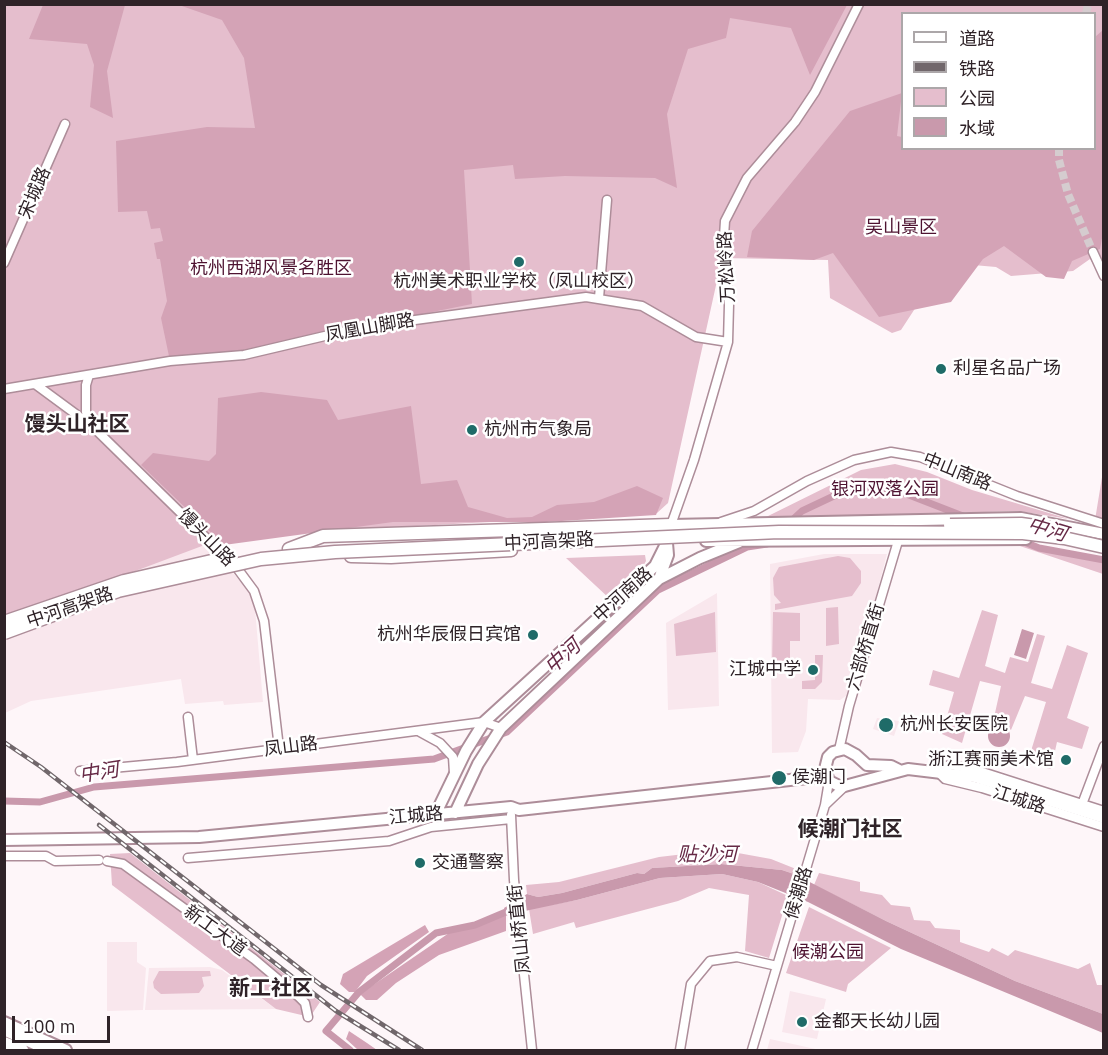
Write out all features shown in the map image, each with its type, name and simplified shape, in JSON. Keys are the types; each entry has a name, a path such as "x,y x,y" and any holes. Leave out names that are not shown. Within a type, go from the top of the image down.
{"highway":[{"name":"中河高架路","path":"4,622 124,581 200,562 327,545 658,532 1021,524 1104,540"},
{"path":"289,549 323,536 671,525"},
{"name":"中河高架路","path":"4,633 129,588 261,558 311,554 779,532 1023,533 1064,538 1104,547"},
{"path":"311,554 391,557 667,543"},
{"path":"4,1029 50,1050"},
{"path":"5,1043 20,1050"}],"main road":[{"path":"659,579 668,555 667,543 671,525 1021,518 1104,534"},
{"name":"中河南路","path":"435,815 466,751 484,722 656,567 667,543 774,539 897,543 1026,539 1064,542 1104,552"},
{"name":"中河南路","path":"455,813 478,764 500,729 659,579 700,558 747,540"},
{"path":"828,778 825,762 828,757 839,750"},
{"name":"江城路","path":"839,750 851,751 867,765 891,766 899,770 936,771 985,780 1104,818"},
{"path":"849,785 860,776 860,760"},
{"name":"江城路","path":"4,840 199,837 511,807 519,810 828,778 849,785 891,775 899,770"},
{"path":"4,1022 66,1050"}],"street":[{"name":"万松岭路","path":"671,525 694,460 728,342 730,323 723,242 730,208 747,178 795,122 815,92 859,4"},
{"name":"宋城路","path":"4,263 64,124"},
{"path":"599,298 607,200"},
{"path":"1093,252 1104,276"},
{"name":"凤凰山脚路","path":"4,389 170,361 244,355 370,326 580,297 642,306 696,337 728,342"},
{"path":"89,375 86,385 86,412 92,426"},
{"name":"馒头山路","path":"35,384 92,426 237,568 254,591 264,621 279,748"},
{"name":"中山南路","path":"712,524 754,511 854,460 891,452 920,457 1017,496 1104,524"},
{"name":"六部桥直街","path":"839,750 849,706 897,543"},
{"path":"188,717 193,760"},
{"name":"凤山路","path":"80,771 193,760 484,722 500,729"},
{"path":"420,732 435,739 453,757 454,777"},
{"path":"1080,811 1104,746"},
{"name":"候潮路","path":"752,1050 825,805 828,778"},
{"name":"候潮路","path":"825,805 849,785"},
{"name":"凤山桥直街","path":"511,807 532,1050"},
{"name":"江城路","path":"1080,811 1104,811"},
{"name":"江城路","path":"1080,811 1104,827"},
{"path":"188,858 196,855 389,841 431,827 511,819"},
{"name":"新工大道","path":"4,856 46,856 55,861 103,860 123,864 254,959 305,1003 308,1017"},
{"path":"680,1050 691,984 710,961 737,957 777,966"}],"shaded area":[{"path":"5,389 207,543 254,597 263,702 224,705 223,701 185,704 181,679 31,701 5,713"},
{"name":"江城中学","path":"824,554 887,554 864,643 846,696 840,700 808,699 806,731 798,752 772,753 770,564"},
{"path":"717,593 719,706 668,710 666,623"},
{"name":"杭州长安医院","path":"877,718 899,721 894,736 873,729"},
{"path":"107,942 137,942 137,962 146,968 143,1010 107,1011"},
{"path":"210,967 222,970 276,1009 145,1010 149,968"},
{"name":"金都天长幼儿园","path":"790,991 826,999 817,1039 782,1032"},
{"path":"770,1039 820,1050 767,1050"}],"green space":[{"name":"杭州西湖风景名胜区","path":"4,5 1103,5 1103,280 1090,259 1073,271 1011,276 996,267 973,265 916,307 901,330 892,333 830,298 828,260 722,258 668,503 657,513 287,533 228,540 202,546 5,620"},
{"path":"43,5 125,5 107,71 113,118 90,107 94,65 87,44 29,39"},
{"path":"179,5 847,5 810,75 791,28 730,18 726,38 688,49 667,114 677,188 655,178 565,176 515,179 513,165 464,170 472,304 353,328 244,355 170,361 161,318 167,301 160,259 157,259 154,243 163,241 160,228 151,229 147,211 118,212 116,141 207,127 255,128 244,58 222,20"},
{"name":"吴山景区","path":"1103,30 1104,227 1100,249 1072,261 1064,279 1046,277 1004,246 983,259 951,302 879,317 833,253 814,260 747,257 752,231 850,111 901,93 897,136 901,137 901,150 1096,150 1096,36"},
{"path":"261,392 327,400 338,420 411,406 421,484 457,480 468,507 507,518 532,517 557,505 594,502 637,486 663,498 656,515 546,522 393,522 224,545 141,465 153,453 209,461 216,454 218,398"},
{"name":"银河双落公园","path":"895,464 927,472 972,490 1069,519 1018,511 762,519 861,470"},
{"path":"1103,471 1103,523 1095,520"},
{"path":"1014,544 1057,554 1103,562 1103,574"},
{"path":"645,555 646,561 642,568 610,599 566,558"},
{"path":"838,556 850,558 861,571 861,583 852,596 775,610 775,604 781,603 774,595 773,578 779,567"},
{"path":"838,607 839,644 826,646 826,608"},
{"path":"982,610 998,615 985,666 1005,673 1010,657 1028,662 1037,634 1045,636 1031,683 1052,689 1067,645 1088,653 1067,718 1089,727 1082,749 1057,742 1051,769 1027,764 1046,702 1025,696 1011,730 1004,723 993,722 1001,686 980,681 962,743 942,734 954,692 929,685 933,670 959,678"},
{"path":"715,612 716,652 676,656 674,624"},
{"path":"773,612 800,613 800,641 790,641 790,666 772,666"},
{"path":"815,655 823,655 822,682 815,689 802,689 802,681 815,680"},
{"path":"710,851 771,859 796,869 794,874 782,870 721,864 652,868 644,874 637,873 562,893 538,897 527,894 526,885 559,882 659,857"},
{"path":"130,853 320,1002 310,1017 276,1009 112,885 110,854"},
{"path":"819,873 860,882 860,891 882,895 891,905 910,907 914,920 930,921 935,928 960,930 960,942 989,952 992,948 1008,956 1015,950 1078,969 1090,963 1097,985 1103,985 1103,1014 1015,981 886,921 814,885"},
{"path":"722,874 758,882 788,896 769,958 745,951 749,895 709,888 678,901 576,928 574,922 533,934 529,909 577,900 660,878"},
{"name":"候潮公园","path":"809,907 891,948 848,984 846,992 786,973"},
{"path":"506,915 506,931 439,955 396,983 377,1000 366,1000 360,994 449,933"},
{"path":"425,925 429,932 367,976 355,992 349,992 340,984 343,974"},
{"path":"159,971 210,971 211,976 202,977 204,986 199,993 161,994 154,988 153,982"},
{"path":"349,1031 377,1050 358,1050 346,1039"}],"water":[{"path":"1022,629 1034,633 1026,659 1014,655"},
{"path":"999,725 1007,728 1010,736 1007,744 999,747 991,744 988,736 991,728"},
{"path":"721,864 782,870 794,874 886,921 1015,981 1103,1014 1103,1033 901,949 808,902 758,882 722,874 660,878 577,900 506,915 504,908 527,894 538,897 562,893 637,873 644,874 652,868"}],"waterway":[{"name":"中河","path":"790,522 802,511 855,486 896,490 968,518"},
{"name":"中河","path":"1022,541 1039,548 1104,560"},
{"name":"中河","path":"4,801 40,802 94,787 434,759 507,732 658,590 747,547 767,544"},
{"name":"贴沙河","path":"350,1050 326,1031 359,992 436,933 475,925 513,909"}],"tunnel":[{"path":"1086,12 1088,4"},
{"path":"1059,150 1059,160 1068,194 1093,252"}],"railway":[{"path":"4,742 41,767 321,985 422,1050"},
{"path":"99,825 336,1011 399,1050"}],"place":[{"name":"杭州美术职业学校（凤山校区）","path":"519,262"},
{"name":"利星名品广场","path":"941,369"},
{"name":"杭州市气象局","path":"472,430"},
{"name":"杭州华辰假日宾馆","path":"533,635"},
{"name":"江城中学","path":"813,670"},
{"name":"杭州长安医院","path":"886,725"},
{"name":"浙江赛丽美术馆","path":"1066,760"},
{"name":"侯潮门","path":"779,778"},
{"name":"交通警察","path":"420,863"},
{"name":"金都天长幼儿园","path":"802,1022"}],"district":[{"name":"馒头山社区","path":"77,425"},
{"name":"候潮门社区","path":"850,830"},
{"name":"新工社区","path":"271,989"}]}
